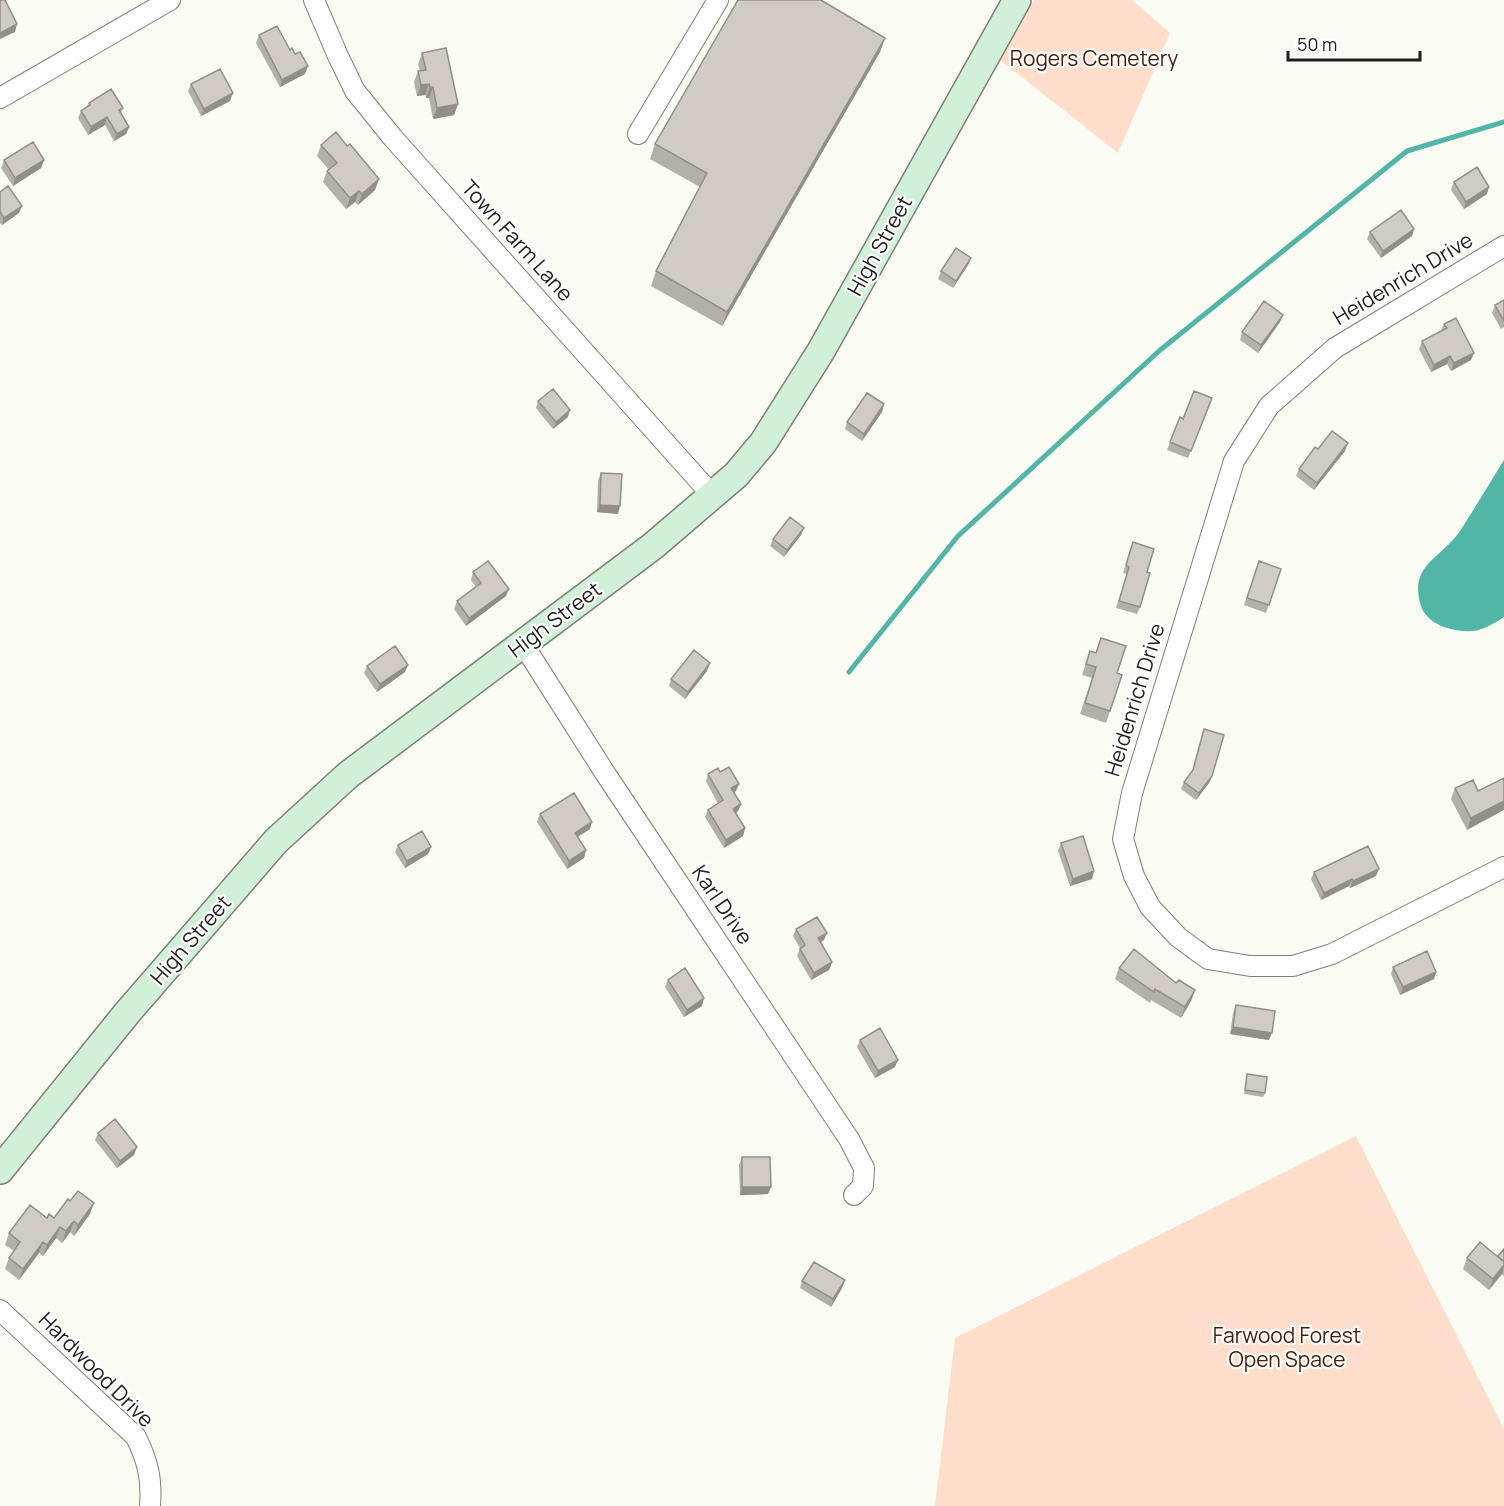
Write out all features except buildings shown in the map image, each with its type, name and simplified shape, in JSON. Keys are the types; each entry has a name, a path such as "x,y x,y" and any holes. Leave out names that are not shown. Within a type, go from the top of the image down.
{"main road":[{"name":"High Street","path":"0,1170 127,1012 276,841 348,775 654,546 736,475 763,443 790,404 1017,0"}],"street":[{"path":"0,99 170,0"},
{"name":"Town Farm Lane","path":"314,0 356,91 393,138 712,495"},
{"path":"638,134 718,0"},
{"name":"Heidenrich Drive","path":"1504,246 1335,348 1269,406 1234,461 1132,793 1123,839 1134,876 1150,907 1178,937 1208,959 1250,966 1293,966 1332,954 1504,867"},
{"name":"Karl Drive","path":"523,644 605,773 849,1139 864,1168 863,1186 854,1195"},
{"name":"Hardwood Drive","path":"0,1310 136,1437 147,1460 151,1484 150,1506"}],"green space":[{"name":"Rogers Cemetery","path":"1034,0 1132,0 1170,33 1118,153 1000,60"},
{"name":"Farwood Forest Open Space","path":"1356,1136 1504,1429 1504,1506 935,1506 955,1338"}],"water":[{"path":"1504,460 1504,617 1476,631 1444,627 1430,619 1422,610 1418,592 1419,581 1428,564 1460,531"}],"waterway":[{"path":"849,672 958,536 1159,351 1407,151 1504,122"}]}
